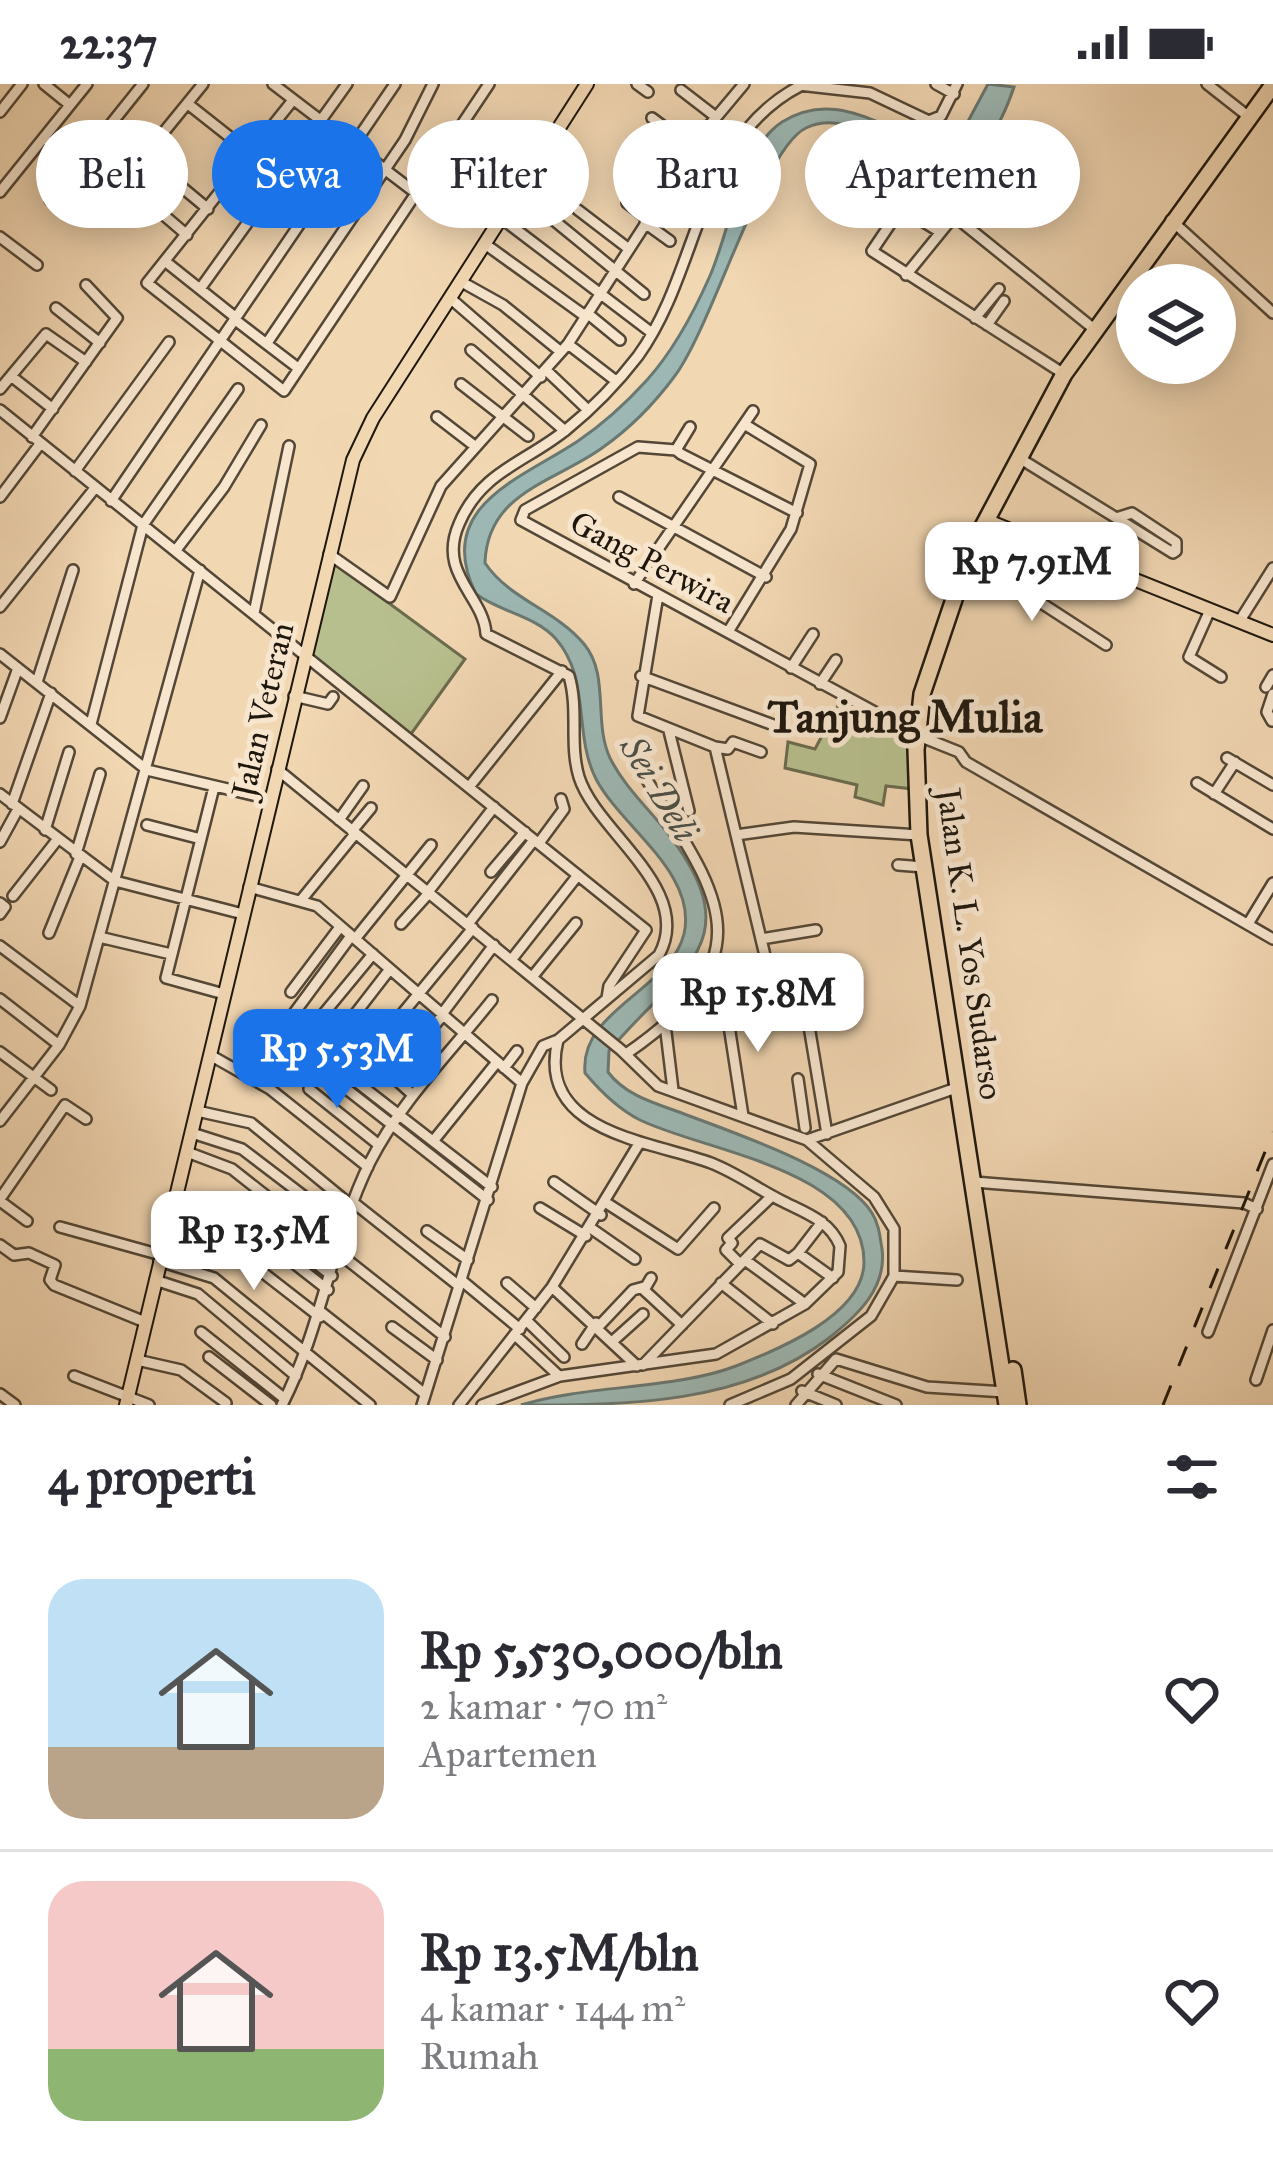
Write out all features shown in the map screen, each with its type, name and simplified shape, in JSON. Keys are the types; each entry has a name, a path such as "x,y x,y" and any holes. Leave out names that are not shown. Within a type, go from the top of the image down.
{"highway":[{"name":"Jalan K. L. Yos Sudarso","path":"978,1182 919,835 921,736 936,639 1064,374 1273,85"},
{"name":"Jalan K. L. Yos Sudarso","path":"1174,222 1273,98"},
{"name":"Jalan K. L. Yos Sudarso","path":"1010,1401 922,802 921,736 938,659 989,521 1100,326"}],"main road":[{"name":"Jalan Veteran","path":"564,120 587,84"},
{"name":"Jalan Veteran","path":"127,1402 328,553 363,437 495,228"},
{"path":"989,521 1273,635"}],"street":[{"path":"0,112 22,84"},
{"path":"44,84 70,105"},
{"path":"58,120 87,84"},
{"path":"115,120 143,84"},
{"path":"187,235 124,181 203,84"},
{"path":"273,84 319,118"},
{"path":"200,290 347,84"},
{"path":"367,120 394,84"},
{"path":"267,343 384,172 433,84"},
{"path":"466,120 489,84"},
{"path":"637,84 648,92"},
{"path":"714,120 744,84"},
{"path":"751,120 758,110 799,85 834,85 870,93 929,121 941,116 955,89 936,84"},
{"path":"1208,84 1249,117"},
{"path":"681,90 716,117"},
{"path":"277,120 293,100"},
{"path":"188,104 212,123"},
{"path":"0,191 36,147"},
{"path":"384,172 407,187"},
{"path":"188,192 208,208"},
{"path":"212,203 147,285 283,391 407,209"},
{"path":"940,232 901,208 874,242 874,253 1064,374"},
{"path":"906,274 954,216 1100,326"},
{"path":"589,219 628,249"},
{"path":"1174,222 1273,313"},
{"path":"111,501 294,228"},
{"path":"511,228 652,333"},
{"path":"562,228 644,294"},
{"path":"328,553 390,597 429,506 564,348 642,228"},
{"path":"655,228 670,241"},
{"path":"206,1237 226,1244 321,1314 423,1400 522,1083 543,1046 587,1023 607,998 659,955 667,927 657,891 580,780 575,698 562,671 486,634 485,619 461,586 454,542 459,522 494,474 565,431 616,381 652,333 697,228"},
{"path":"0,237 37,265"},
{"path":"484,244 620,340"},
{"path":"166,262 298,368"},
{"path":"460,281 616,381"},
{"path":"0,497 117,314 86,285"},
{"path":"975,318 998,289"},
{"path":"450,298 588,410"},
{"path":"987,325 1004,301"},
{"path":"56,308 100,343"},
{"path":"0,389 46,334 86,362"},
{"path":"75,471 169,342"},
{"path":"472,350 565,431"},
{"path":"11,376 53,409"},
{"path":"461,384 528,436"},
{"path":"91,724 143,525 238,389"},
{"path":"0,410 648,933 609,986 607,998"},
{"path":"634,584 753,411"},
{"path":"437,417 476,447"},
{"path":"728,632 766,577 797,513 809,461 744,424"},
{"path":"176,550 261,425"},
{"path":"690,427 676,450 797,513"},
{"path":"254,613 289,446"},
{"name":"Gang Perwira","path":"676,450 638,447 521,516 524,524 820,684 959,752 966,762 1272,937"},
{"path":"1024,460 1116,518 1173,553 1176,551 1176,542 1132,513 1116,518"},
{"path":"0,607 95,488"},
{"path":"619,497 766,577"},
{"path":"975,560 1106,646"},
{"path":"1239,622 1273,568"},
{"path":"38,682 73,570"},
{"path":"2,1113 59,1045 80,1006 200,570"},
{"path":"658,595 638,716 715,747 728,749 733,742 761,752"},
{"path":"1210,610 1189,657 1221,677"},
{"path":"791,668 813,634"},
{"path":"0,654 147,770 270,799"},
{"path":"820,684 836,660"},
{"path":"0,718 18,668"},
{"path":"470,787 562,671"},
{"path":"1272,721 1267,712 1273,675"},
{"path":"641,676 787,730"},
{"path":"0,842 51,693"},
{"path":"294,696 328,704 333,697"},
{"path":"669,731 689,811"},
{"path":"715,747 773,988"},
{"path":"45,830 69,752"},
{"path":"623,1052 684,1006 713,963 718,905 696,856 632,755"},
{"path":"1214,794 1231,760 1273,785"},
{"path":"277,769 512,959 623,1052 649,1080 789,1133 817,1137 959,1087"},
{"path":"50,933 100,774"},
{"path":"1197,783 1273,830"},
{"path":"339,820 363,786"},
{"path":"214,787 167,981 224,994"},
{"path":"491,872 564,809 561,799"},
{"path":"0,811 10,802"},
{"path":"10,802 115,881 243,914"},
{"path":"401,924 494,807"},
{"path":"302,898 371,808"},
{"path":"147,825 201,839"},
{"path":"736,835 794,827 919,835"},
{"path":"390,969 332,1045 361,1066 471,926 532,838"},
{"path":"13,896 57,840"},
{"path":"373,954 311,1029 292,1016 431,845"},
{"path":"898,865 924,867"},
{"path":"512,959 578,875"},
{"path":"1248,925 1273,883"},
{"path":"249,887 302,898 522,1083"},
{"path":"0,903 5,907 0,914"},
{"path":"532,976 576,923"},
{"path":"291,992 340,927"},
{"path":"761,939 816,930"},
{"path":"99,937 171,953"},
{"path":"413,1095 392,1076 494,945"},
{"path":"0,946 80,1006"},
{"path":"684,1006 802,984 817,1137"},
{"path":"0,999 59,1045"},
{"path":"201,1332 284,1402 308,1354 354,1205 379,1145 398,1113 493,1000"},
{"path":"725,1000 743,1116"},
{"path":"665,1024 674,1090"},
{"path":"482,1405 560,1376 700,1359 805,1304 833,1278 840,1246 822,1222 718,1166 598,1129 578,1112 556,1071 558,1040"},
{"path":"434,1141 517,1051"},
{"path":"0,1052 51,1090"},
{"path":"210,1055 270,1089 368,1167"},
{"path":"312,1062 488,1200"},
{"path":"336,1066 493,1187"},
{"path":"730,1405 791,1379 850,1336 878,1307 894,1276 897,1241 887,1214 805,1128 798,1079"},
{"path":"309,1089 379,1145"},
{"path":"27,1221 0,1200 65,1105 86,1119"},
{"path":"197,1111 252,1123 354,1205 564,1357"},
{"path":"789,1133 805,1128"},
{"path":"192,1133 242,1149 347,1229"},
{"path":"458,1405 552,1287 608,1204 640,1142"},
{"path":"187,1152 232,1169 445,1336"},
{"path":"1208,1332 1273,1164"},
{"path":"554,1182 601,1215"},
{"path":"978,1182 1273,1206"},
{"path":"772,1196 728,1238 732,1243 727,1250 805,1304"},
{"path":"176,1197 232,1215 328,1290"},
{"path":"608,1204 678,1249 714,1208"},
{"path":"540,1208 635,1259"},
{"path":"249,1210 332,1276"},
{"path":"640,1365 762,1243 789,1260 822,1222"},
{"path":"60,1227 214,1278 370,1405"},
{"path":"428,1231 468,1260"},
{"path":"0,1245 15,1255 29,1252 55,1265 54,1285 145,1322"},
{"path":"798,1253 833,1278"},
{"path":"894,1276 958,1280"},
{"path":"155,1280 198,1294 296,1376"},
{"path":"582,1344 633,1290 648,1282 682,1325"},
{"path":"721,1282 773,1324"},
{"path":"508,1283 536,1308"},
{"path":"552,1287 640,1365"},
{"path":"614,1340 643,1314"},
{"path":"392,1327 436,1360"},
{"path":"520,1328 560,1376"},
{"path":"1256,1380 1273,1330"},
{"path":"209,1357 271,1405"},
{"path":"796,1405 802,1391 839,1359 952,1392 1010,1401"},
{"path":"137,1360 181,1370 226,1403"},
{"path":"818,1374 896,1405"},
{"path":"74,1376 127,1402 149,1405"},
{"path":"802,1391 836,1405"},
{"path":"952,1392 955,1405"},
{"path":"0,1394 16,1405"}],"green space":[{"path":"333,562 465,659 411,734 309,652"},
{"path":"842,698 914,737 913,789 886,786 883,805 855,797 857,785 785,768 788,742 815,749"}],"water":[{"path":"988,84 1014,87 999,120 969,120"},
{"path":"823,109 873,120 805,120 805,129 781,156 782,122"},
{"path":"726,228 744,228 705,320 674,377 612,441 511,504 489,539 485,563 520,596 573,632 592,656 610,758 692,870 704,902 705,929 696,953 609,1051 608,1072 640,1097 784,1153 837,1181 858,1197 878,1226 880,1276 860,1310 829,1338 759,1377 682,1397 521,1405 712,1374 753,1359 795,1340 834,1314 860,1281 864,1262 857,1231 838,1205 811,1185 777,1168 640,1120 585,1073 587,1051 596,1033 675,953 684,934 685,912 669,871 596,779 567,655 548,631 476,594 465,564 466,538 474,517 490,498 597,427 656,369 682,332"}],"railway":[{"path":"1163,1405 1273,1132"}],"district":[{"name":"Tanjung Mulia","path":"905,716"}],"water label":[{"name":"Sei Deli","path":"659,789"}]}
